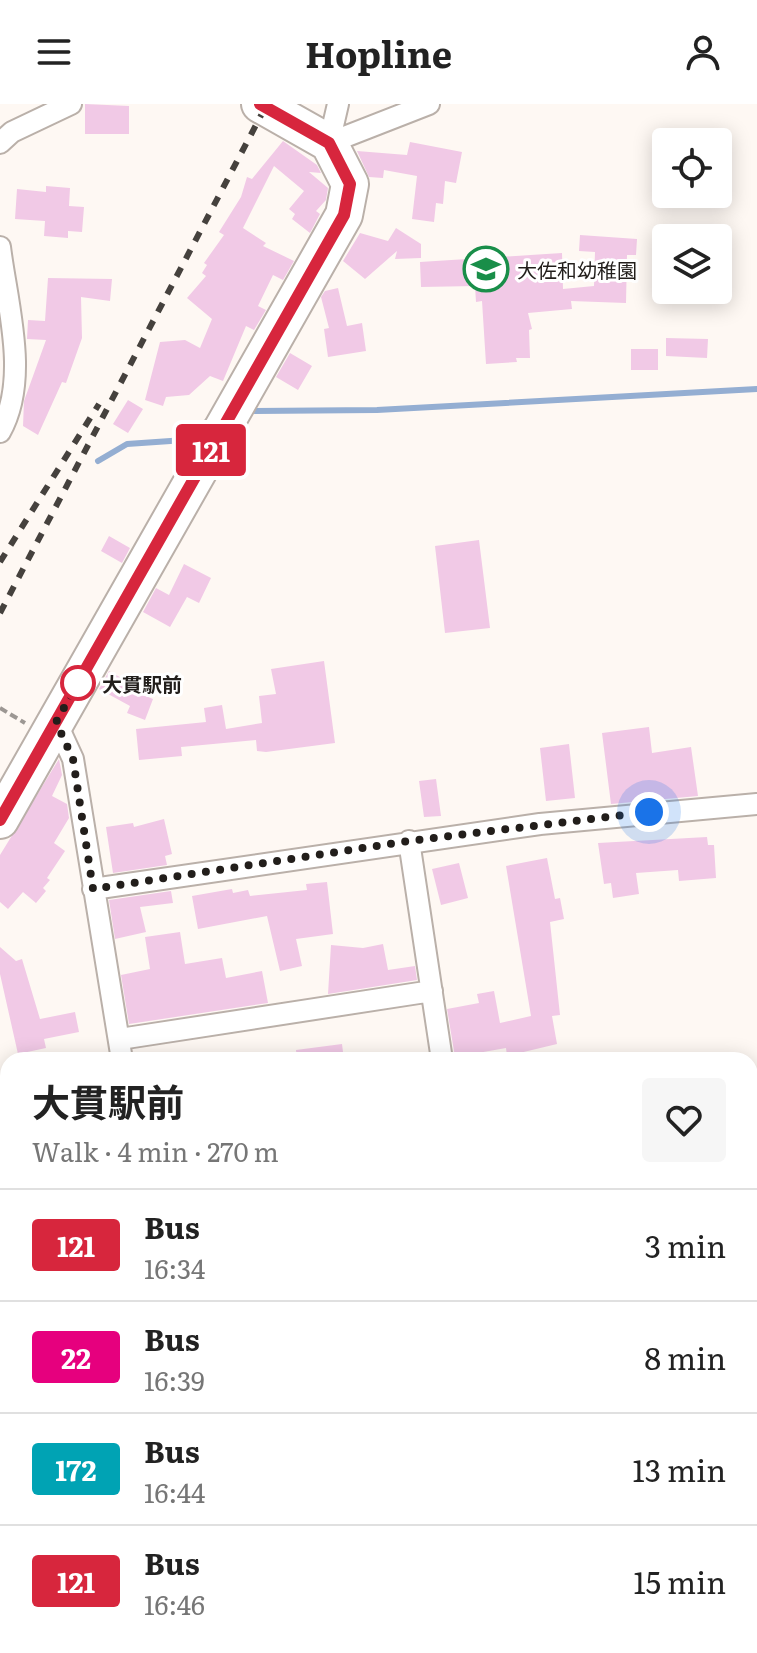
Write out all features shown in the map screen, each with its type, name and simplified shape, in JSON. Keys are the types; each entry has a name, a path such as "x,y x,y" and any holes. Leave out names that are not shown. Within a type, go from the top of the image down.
{"highway":[{"path":"0,820 41,723 344,215 350,184 329,143 260,104"}],"street":[{"path":"0,143 12,132 71,104"},
{"path":"329,143 338,104"},
{"path":"329,143 429,104"},
{"path":"0,247 7,370 13,403 0,432"},
{"path":"41,723 73,759 121,1050 432,991"},
{"path":"93,889 409,841 649,812 757,804"},
{"path":"409,841 441,1052"}],"path":[{"path":"0,708 41,723"}],"building":[{"path":"85,104 129,106 129,134 85,134"},
{"path":"283,141 317,165 321,173 309,172 328,188 326,200 316,211 320,214 310,233 292,219 295,214 289,209 304,191 274,166 243,228 266,243 263,246 294,261 283,280 273,275 258,306 266,310 254,330 246,326 223,381 210,376 189,395 166,397 163,406 145,400 160,342 185,340 200,348 212,319 187,298 206,276 202,273 207,265 204,263 224,235 219,232 241,197 247,177 252,179"},
{"path":"410,142 462,152 456,183 445,181 443,204 436,203 434,222 412,219 417,176 384,170 383,178 369,177 357,151 407,155"},
{"path":"46,186 70,188 69,206 84,207 82,232 68,231 68,238 44,236 45,221 15,219 17,189 46,192"},
{"path":"396,228 421,244 421,258 395,259 397,251 365,279 343,261 360,233 388,241"},
{"path":"580,235 637,239 636,255 627,255 626,303 571,301 572,309 528,313 532,329 529,330 530,358 486,364 482,301 476,302 475,286 421,287 420,262 562,253 563,289 594,286 595,252 579,251"},
{"path":"48,278 112,279 110,301 81,297 82,338 66,383 62,382 38,435 23,426 24,401 46,340 27,339 28,320 45,321"},
{"path":"338,288 347,326 362,323 366,351 328,357 324,329 329,328 321,297 325,291"},
{"path":"666,338 708,339 707,358 666,356"},
{"path":"631,349 658,349 658,370 631,370"},
{"path":"290,353 312,366 298,390 276,377"},
{"path":"128,400 143,409 128,433 113,424"},
{"path":"109,536 130,548 122,563 101,551"},
{"path":"479,540 490,628 445,633 435,546"},
{"path":"184,564 211,578 199,603 187,597 170,627 143,612 156,588 169,595"},
{"path":"324,661 335,743 266,752 257,751 256,740 181,747 182,756 139,760 136,729 206,722 204,708 222,705 226,729 262,723 259,696 276,694 271,669"},
{"path":"109,671 134,685 131,690 153,699 145,720 127,713 130,706 99,689"},
{"path":"649,727 652,753 691,747 698,796 611,804 602,733"},
{"path":"569,744 575,798 546,801 540,748"},
{"path":"59,759 62,775 52,796 67,804 69,818 54,843 65,851 47,878 50,880 43,888 46,891 36,903 23,892 8,909 0,902 0,855"},
{"path":"436,779 441,816 424,817 419,781"},
{"path":"164,819 172,854 165,856 167,865 113,873 106,827 133,823 134,827"},
{"path":"707,837 708,845 714,845 716,878 679,881 678,870 636,873 639,894 613,898 611,883 604,884 598,843"},
{"path":"547,858 555,899 560,898 564,919 550,922 560,1015 552,1016 557,1044 524,1052 506,1052 506,1048 454,1052 447,1009 479,1003 477,994 494,991 500,1023 531,1016 506,866"},
{"path":"459,863 468,898 441,905 432,869"},
{"path":"327,882 333,934 296,939 302,966 280,971 267,916 198,929 192,896 232,889 233,893 248,890 250,896 307,890 306,884"},
{"path":"171,891 173,903 140,907 146,932 115,939 109,900"},
{"path":"180,932 185,964 222,958 226,978 262,971 268,1003 129,1024 121,975 150,969 145,937"},
{"path":"383,944 388,970 415,966 417,980 328,994 331,945 363,948"},
{"path":"0,947 16,961 22,959 40,1019 75,1012 79,1032 44,1039 46,1048 18,1052 0,974"},
{"path":"342,1044 343,1052 296,1052"}],"waterway":[{"path":"255,411 377,410 757,389"},
{"path":"98,461 127,444 185,440 210,419"}],"railway":[{"path":"0,613 267,104"},
{"path":"0,562 99,404"}],"bus line":[{"name":"121","path":"0,820 344,215 350,184 329,143 260,104"}],"place":[{"name":"大佐和幼稚園","path":"486,269"},
{"name":"大貫駅前","path":"78,683"}],"route":[{"path":"78,683 56,722 73,759 93,889 409,841 649,812"}]}
